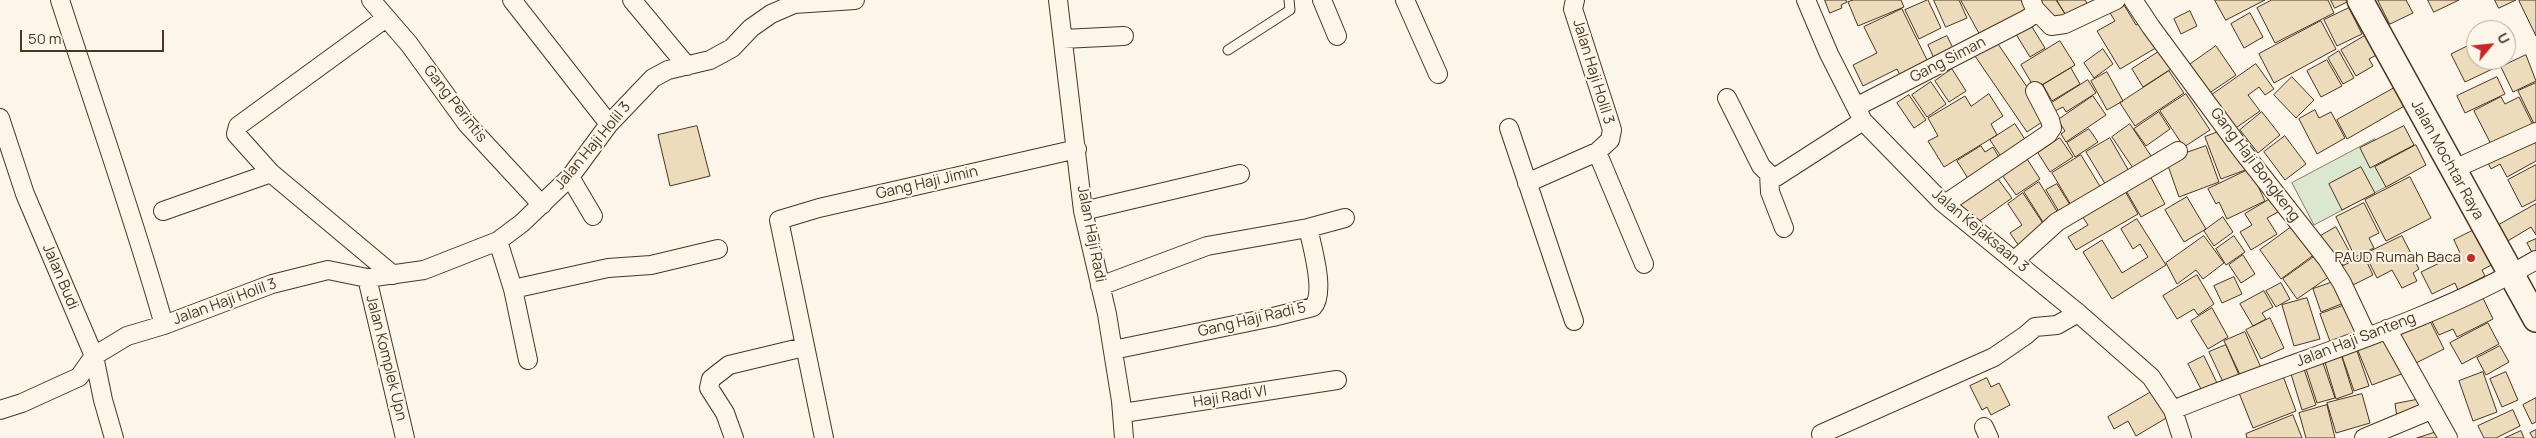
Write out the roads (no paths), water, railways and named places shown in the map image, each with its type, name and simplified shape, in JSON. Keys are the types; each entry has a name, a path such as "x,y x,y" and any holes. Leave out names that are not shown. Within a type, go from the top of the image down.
{"street":[{"path":"60,0 103,135 140,241 164,325"},
{"name":"Gang Perintis","path":"371,0 409,44 468,124 542,205"},
{"path":"512,0 609,124"},
{"path":"632,0 687,66"},
{"name":"Jalan Haji Holil 3","path":"0,410 22,403 79,377 94,356 127,336 164,325 296,277 328,270 367,278 424,270 498,241 542,205 570,177 609,124 654,78 668,70 710,60 732,48 751,28 771,14 794,4 849,0"},
{"name":"Jalan Haji Radi","path":"1058,0 1083,211 1113,350 1124,438"},
{"path":"1322,0 1338,36"},
{"path":"1406,0 1438,74"},
{"name":"Jalan Haji Holil 3","path":"1527,183 1597,152 1610,140 1612,130 1573,9 1575,0"},
{"name":"Jalan Kejaksaan 3","path":"1806,0 1829,54 1859,114 1946,204 2078,313 2150,377 2173,410 2182,438"},
{"path":"2033,5 2051,26 2065,24 2116,0"},
{"name":"Gang Haji Bongkeng","path":"2134,0 2147,22 2235,141 2327,259 2342,283 2367,336"},
{"name":"Jalan Mochtar Raya","path":"2360,0 2452,170 2536,319"},
{"name":"Gang Siman","path":"1769,174 1780,175 1859,114 2027,19 2034,14 2033,5"},
{"path":"386,18 238,126 236,130 238,137 271,173 393,275"},
{"path":"1063,39 1124,36"},
{"path":"1946,204 2044,139 2048,134 2052,128 2050,120 2035,91"},
{"path":"1727,98 1761,166 1769,174 1770,192 1784,228"},
{"name":"Jalan Budi","path":"0,118 25,194 94,356 103,400 114,438"},
{"path":"1509,128 1574,322"},
{"path":"2452,170 2536,132"},
{"name":"Gang Haji Jimin","path":"804,347 778,220 837,203 1077,149"},
{"path":"2014,261 2057,222 2178,151"},
{"path":"1597,152 1644,264"},
{"path":"163,211 271,173"},
{"path":"1083,211 1240,174"},
{"path":"570,177 593,216"},
{"path":"1100,286 1207,246 1308,228 1345,218"},
{"name":"Gang Haji Radi 5","path":"1113,350 1273,317 1312,307 1318,296 1316,270 1308,228"},
{"path":"498,241 513,289 528,360"},
{"path":"513,289 608,268 651,265 718,249"},
{"name":"Jalan Haji Santeng","path":"2173,410 2387,329 2511,274 2536,260"},
{"name":"Jalan Komplek Upn","path":"367,278 406,438"},
{"path":"1821,434 1994,357 2035,327 2057,324 2078,313"},
{"path":"2387,329 2448,438"},
{"path":"734,438 725,413 709,388 711,379 729,365 804,347 824,438"},
{"name":"Haji Radi VI","path":"1122,414 1337,380"},
{"path":"2364,438 2431,410"}],"lane":[{"path":"1228,50 1290,10 1288,0"}],"place":[{"name":"PAUD Rumah Baca","path":"2471,258"}]}
